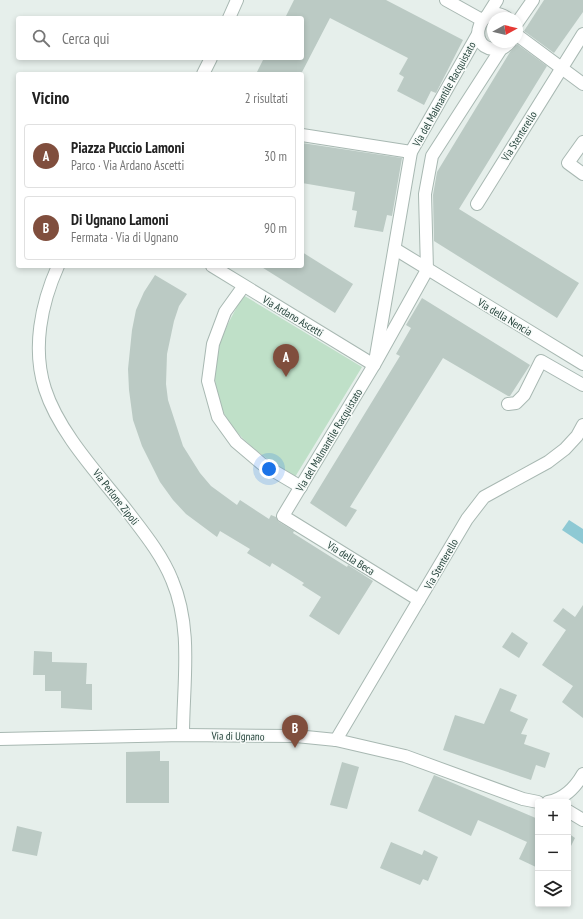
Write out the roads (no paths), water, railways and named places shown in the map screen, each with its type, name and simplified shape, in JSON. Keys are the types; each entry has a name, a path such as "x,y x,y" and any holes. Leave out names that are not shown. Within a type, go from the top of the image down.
{"street":[{"path":"230,16 237,0"},
{"path":"446,0 485,18"},
{"name":"Via del Malmantile Racquistato","path":"374,365 411,152 478,34 479,26 497,0"},
{"path":"523,14 532,0"},
{"name":"Via del Malmantile Racquistato","path":"478,34 480,40 487,46"},
{"name":"Via Stenterello","path":"477,204 583,34"},
{"path":"523,40 583,84"},
{"name":"Via del Malmantile Racquistato","path":"283,516 374,365 427,270 425,194 432,156 503,48"},
{"path":"204,72 210,60"},
{"path":"304,135 411,152"},
{"path":"583,142 568,163 583,174"},
{"path":"395,249 427,270"},
{"name":"Via Perlone Zipoli","path":"57,268 47,292 42,316 40,361 42,379 49,398 63,426 139,526 160,557 173,581 185,628 186,649 183,735"},
{"name":"Via Ardano Ascetti","path":"215,268 374,365"},
{"name":"Via della Nencia","path":"427,270 583,364"},
{"path":"244,286 225,312 214,344 208,381 218,417 236,442 262,464 301,487"},
{"path":"508,404 516,403 524,395 541,361 583,384"},
{"name":"Via Stenterello","path":"336,740 467,519 484,497 548,462 565,449 577,436 583,425"},
{"name":"Via della Beca","path":"283,516 419,600"},
{"name":"Via di Ugnano","path":"0,740 183,735 296,736 336,740 405,756 523,799 535,801"},
{"path":"558,799 573,789 583,774"},
{"path":"571,813 583,820"}],"water":[{"path":"569,520 583,529 583,544 562,530"}],"place":[{"name":"Piazza Puccio Lamoni","path":"286,377"},
{"name":"Di Ugnano Lamoni","path":"295,748"}]}
